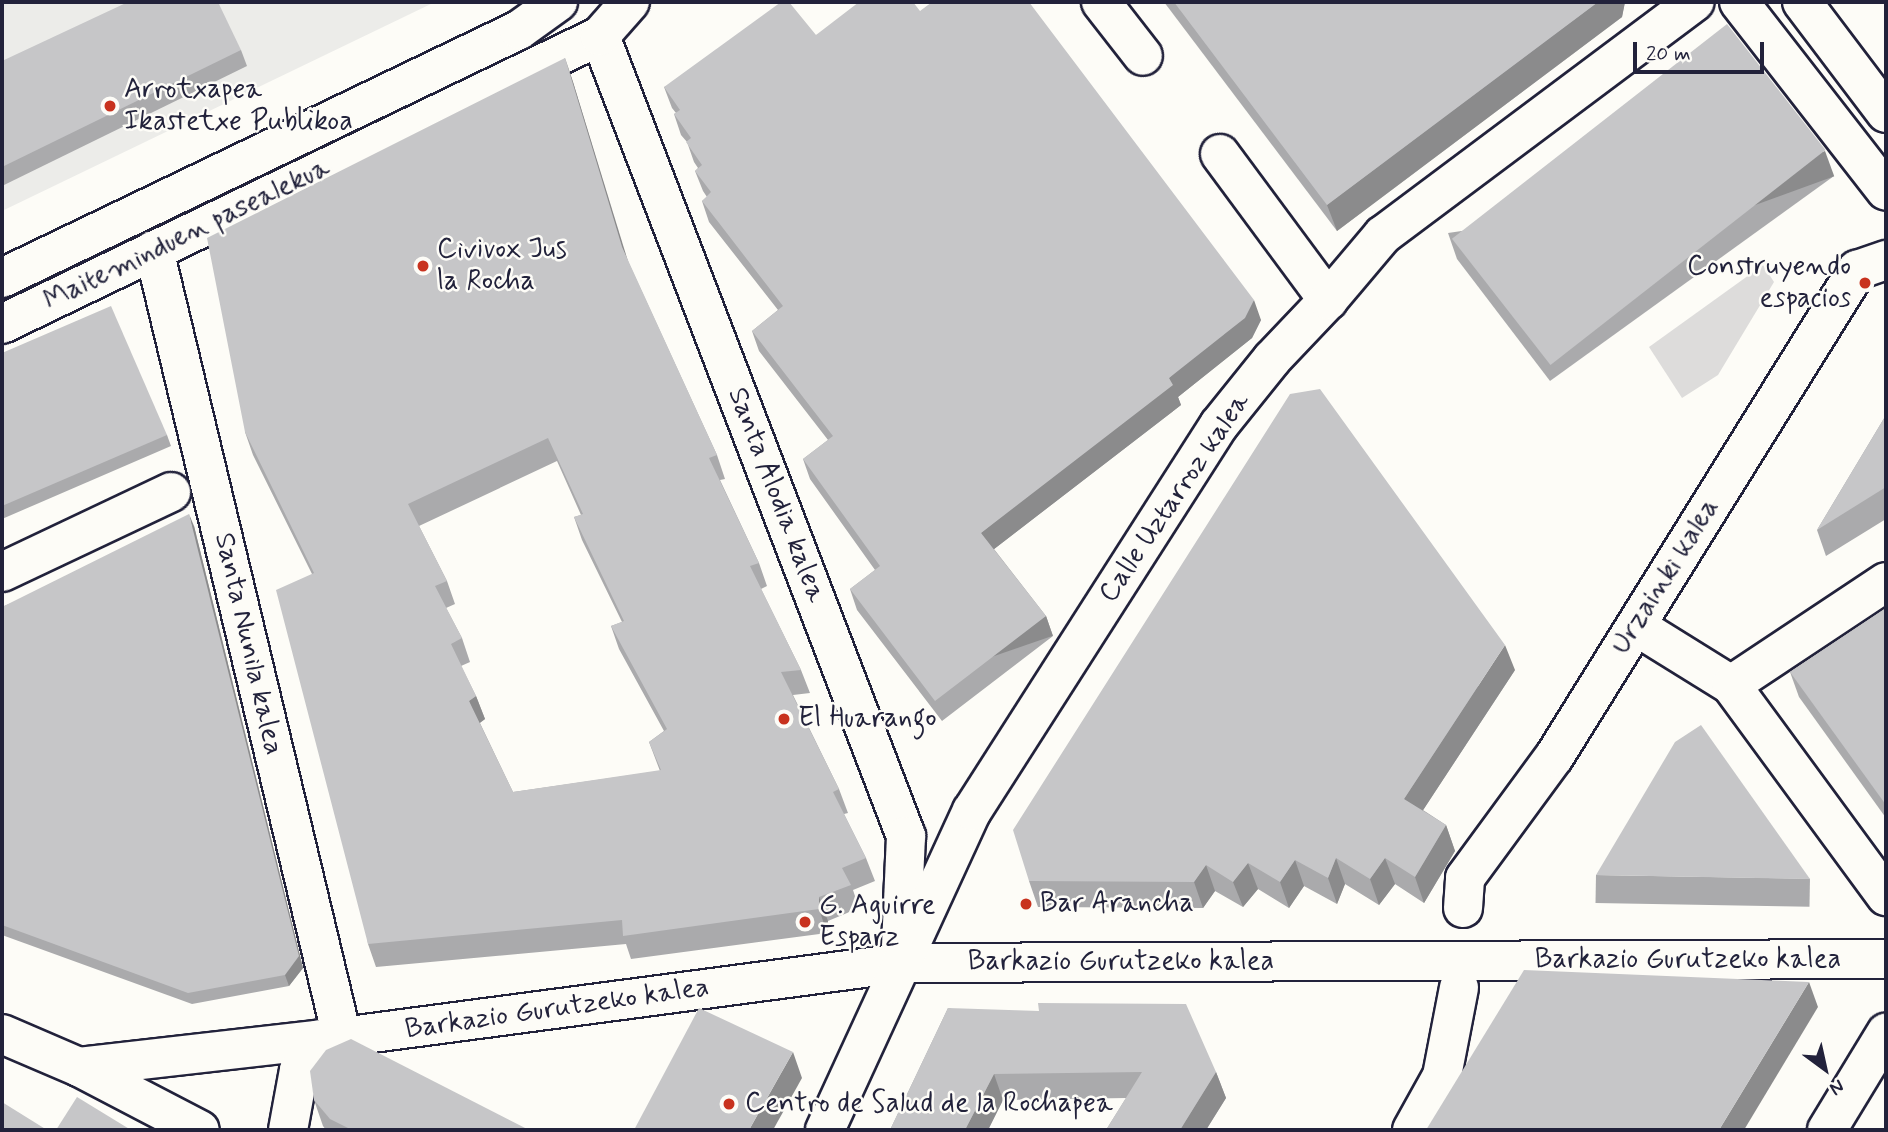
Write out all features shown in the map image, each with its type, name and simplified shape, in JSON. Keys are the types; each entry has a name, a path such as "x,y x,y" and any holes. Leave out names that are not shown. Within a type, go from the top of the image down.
{"street":[{"name":"Maiteminduen pasealekua","path":"2,278 519,30 558,2"},
{"path":"600,36 630,2"},
{"path":"1101,2 1143,56"},
{"name":"Calle Uztarroz kalea","path":"825,1130 972,811 1212,437 1272,359 1328,300 1383,235 1694,2"},
{"path":"1740,2 1886,191"},
{"path":"1801,2 1886,113"},
{"name":"Maiteminduen pasealekua","path":"2,324 600,36"},
{"name":"Santa Alodia kalea","path":"600,36 906,836 901,962"},
{"path":"1220,154 1328,300"},
{"name":"Santa Nunila kalea","path":"154,250 330,1039"},
{"name":"Urzainki kalea","path":"1463,908 1465,878 1555,757 1857,270 1886,260"},
{"path":"2,572 171,492"},
{"path":"1731,685 1886,582"},
{"path":"1636,626 1731,685 1886,897"},
{"name":"Barkazio Gurutzeko kalea","path":"79,1068 330,1039 901,962 1886,959"},
{"path":"1412,1130 1442,1076 1459,988"},
{"path":"1827,1130 1886,1033"},
{"path":"2,1034 79,1068 200,1130"},
{"path":"288,1130 299,1070 330,1039"}],"shaded area":[{"name":"Arrotxapea Ikastetxe Publikoa","path":"2,2 435,2 2,211"},
{"path":"1763,265 1774,282 1718,375 1682,398 1649,347"}],"building":[{"path":"128,2 218,2 241,50 2,167 2,61"},
{"path":"781,2 789,2 816,35 859,2 913,2 920,11 932,2 1029,2 1254,300 1245,318 1169,378 1173,385 981,533 1046,616 935,701 850,589 880,566 803,459 833,436 752,331 783,306 702,201 711,192 695,171 702,165 686,142 691,138 674,114 680,110 664,87"},
{"path":"1174,2 1598,2 1327,205"},
{"path":"1727,24 1826,150 1550,365 1452,239"},
{"path":"565,58 622,247 717,455 709,458 759,563 750,566 801,670 781,672 839,789 833,792 866,858 842,868 851,885 819,897 819,909 623,936 622,920 368,944 276,590 314,573 245,432 207,238","holes":["548,438 583,514 574,517 624,621 611,626 667,729 649,742 661,770 513,792 469,701 476,696 451,644 462,638 435,586 447,581 408,504"]},
{"path":"111,306 167,435 2,506 2,353"},
{"path":"1320,389 1505,645 1404,799 1446,825 1415,877 1385,858 1370,879 1336,858 1328,878 1295,860 1280,882 1248,863 1233,882 1206,865 1194,882 1029,881 1013,830 1290,394"},
{"path":"1886,415 1886,487 1817,530"},
{"path":"189,514 299,956 285,975 188,993 2,925 2,607"},
{"path":"1886,608 1886,805 1790,672"},
{"path":"1701,725 1810,879 1596,875 1675,742"},
{"path":"1524,970 1809,982 1719,1130 1426,1130"},
{"path":"1038,1003 1186,1004 1216,1072 1180,1130 1106,1130 1142,1072 994,1074 965,1130 890,1130 948,1008 1039,1011"},
{"name":"Centro de Salud de la Rochapea","path":"699,1008 793,1052 749,1130 634,1130"},
{"path":"351,1039 529,1130 352,1130 330,1119 314,1100 310,1071 326,1050"},
{"path":"77,1097 131,1130 56,1130"},
{"path":"2,1102 47,1130 2,1130"}],"place":[{"name":"Arrotxapea Ikastetxe Publikoa","path":"110,106"},
{"name":"Civivox Jus la Rocha","path":"423,266"},
{"name":"Construyendo espacios","path":"1865,283"},
{"name":"El Huarango","path":"784,719"},
{"name":"Bar Arancha","path":"1026,904"},
{"name":"G. Aguirre Esparz","path":"805,922"},
{"name":"Centro de Salud de la Rochapea","path":"729,1104"}]}
